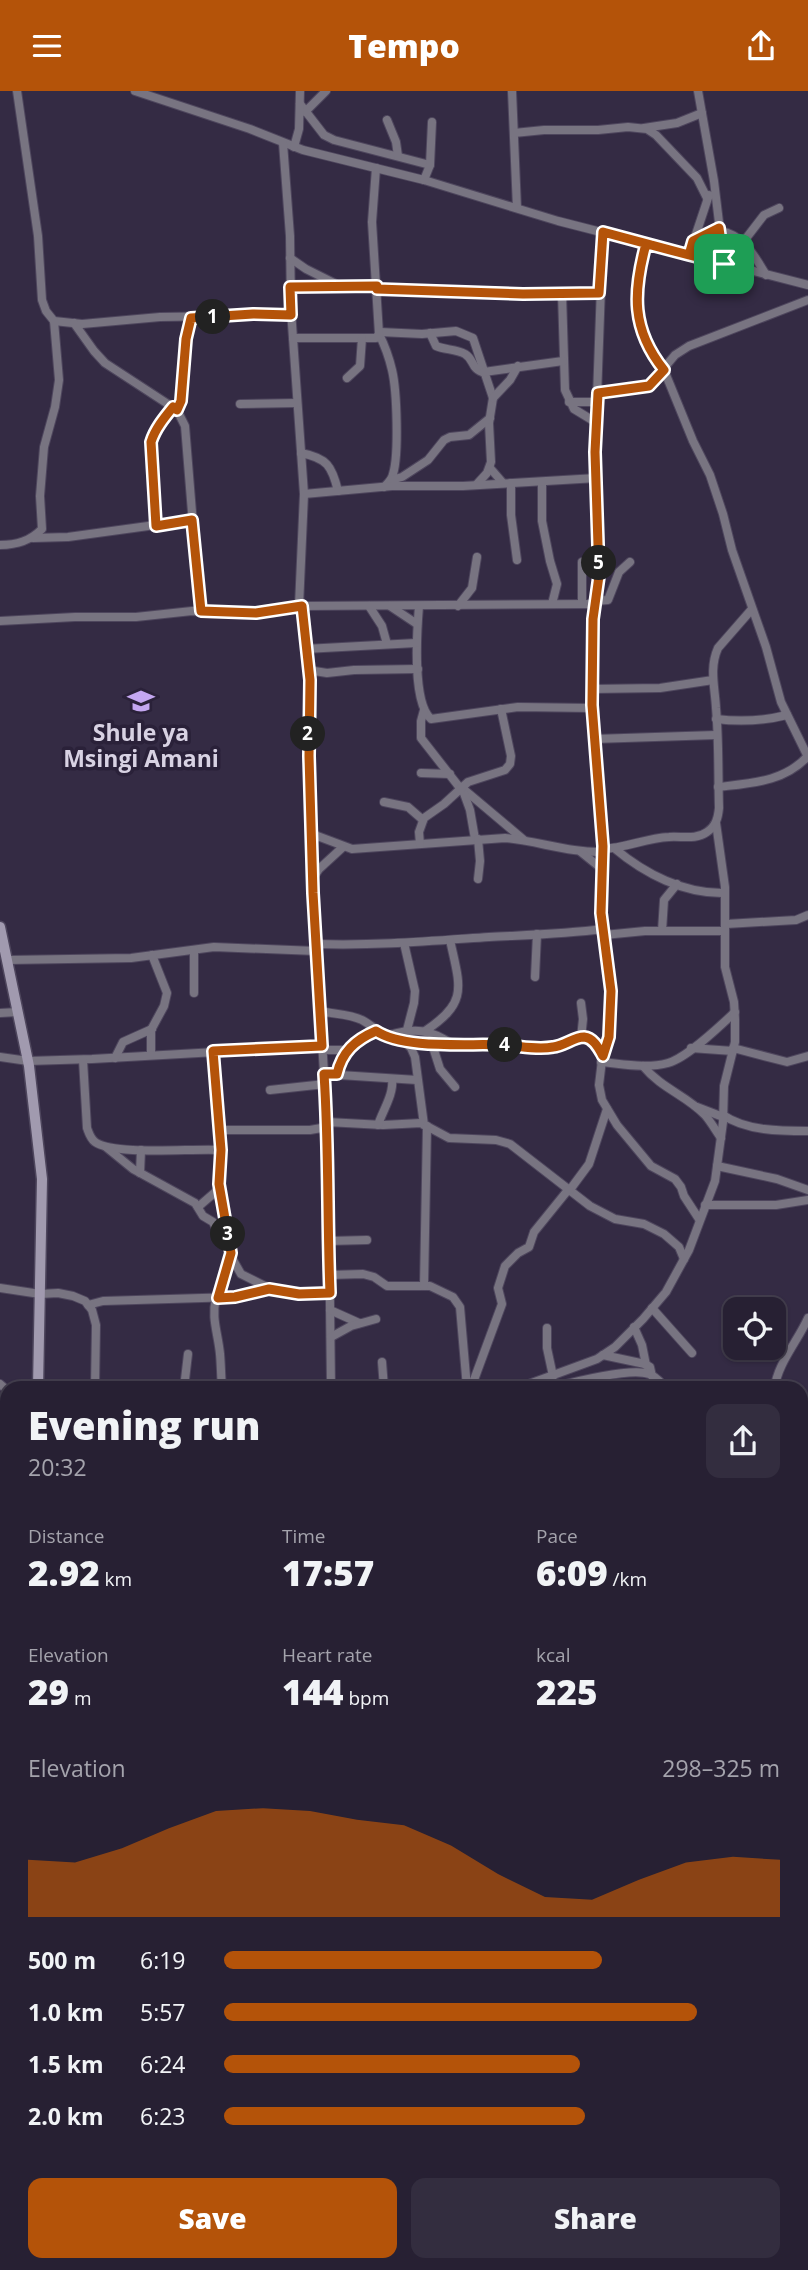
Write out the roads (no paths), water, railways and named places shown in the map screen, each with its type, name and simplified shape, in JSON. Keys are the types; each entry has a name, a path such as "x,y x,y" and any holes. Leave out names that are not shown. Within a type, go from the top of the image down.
{"street":[{"path":"17,91 38,236 42,300 54,321 59,380 44,447 40,496 42,529 33,538"},
{"path":"135,91 165,96 294,147 424,180 646,244 808,285"},
{"path":"294,147 303,108 300,91"},
{"path":"303,108 326,91"},
{"path":"512,91 517,208"},
{"path":"698,91 724,264"},
{"path":"303,108 321,131 334,140 430,165"},
{"path":"514,133 641,128 677,123 702,113"},
{"path":"387,120 396,142 398,156"},
{"path":"424,180 430,165 432,122"},
{"path":"641,128 656,135 681,160 697,177 708,198"},
{"path":"299,129 321,131"},
{"path":"283,143 291,315 304,494 301,606 308,670 313,878 327,1124 331,1381"},
{"path":"376,168 372,222 379,333 388,355 394,385 396,459 391,480"},
{"path":"689,255 713,185"},
{"path":"744,241 764,215 779,208"},
{"path":"693,241 719,230 738,236 766,275"},
{"path":"603,232 597,423 599,576 595,603 592,708 603,850 603,932 611,991 609,1037 602,1059 599,1085 607,1109 617,1125 650,1166 676,1179 699,1219"},
{"path":"646,244 637,284 640,330 664,370 710,475 732,550 766,647 781,702 808,757 797,768 766,781 718,787"},
{"path":"290,258 338,286"},
{"path":"300,265 312,286"},
{"path":"290,287 377,287 424,292 562,295 599,293"},
{"path":"562,295 565,390 574,409 597,423"},
{"path":"569,402 649,386 675,355 689,346 807,301"},
{"path":"54,321 74,323 253,314 291,315"},
{"path":"156,526 151,442 154,433 181,401 186,339 191,318"},
{"path":"74,323 105,363 175,408 185,426 201,611"},
{"path":"450,350 451,331"},
{"path":"379,333 464,333 472,338 494,398"},
{"path":"293,338 376,338 379,333"},
{"path":"430,334 436,346 466,354 475,369 484,372 563,361"},
{"path":"348,378 360,366 362,338"},
{"path":"477,484 489,468 490,418 494,398 518,366"},
{"path":"240,404 297,403"},
{"path":"384,487 391,480 420,466 444,440 469,435 490,418"},
{"path":"301,453 327,463 338,491"},
{"path":"489,468 507,483 517,560"},
{"path":"304,494 384,487 597,478"},
{"path":"542,482 542,521 557,584 552,604"},
{"path":"0,545 11,545 33,538 68,537 192,520"},
{"path":"458,605 472,588 477,557"},
{"path":"582,562 582,604"},
{"path":"0,621 64,617 136,617 201,611 256,613 301,606 595,603 608,600 619,572 630,562"},
{"path":"369,606 382,626 387,644"},
{"path":"390,606 417,624"},
{"path":"419,606 415,643 427,716 436,720 501,709 592,708"},
{"path":"538,1381 603,1355 652,1308 666,1291 684,1259 715,1181 724,1086 733,1050 735,1012 725,967 725,893 716,823 719,808 713,666 718,648 752,609"},
{"path":"305,649 415,643"},
{"path":"308,670 327,673 418,669"},
{"path":"592,689 660,688 713,680"},
{"path":"420,844 419,832 423,820 461,787 481,776 505,770 510,764 511,756 501,709"},
{"path":"424,710 421,738 461,787 524,840"},
{"path":"716,719 741,722 787,715"},
{"path":"594,739 716,735"},
{"path":"421,773 450,774"},
{"path":"461,787 470,810 476,839 480,861 478,879"},
{"path":"384,802 408,807 423,820"},
{"path":"312,834 352,849 442,844 476,839 524,840 581,852 657,838 698,837 716,823"},
{"path":"313,878 343,847"},
{"path":"614,848 634,865 677,884 702,892 725,893"},
{"path":"581,852 602,869"},
{"path":"662,931 664,900 677,884"},
{"path":"4,959 131,958 214,947 316,948 537,935 662,931 796,921 808,915"},
{"path":"0,927 4,959 28,1061 42,1179 38,1381"},
{"path":"535,977 537,935"},
{"path":"425,1031 452,1011 457,999 456,968 450,940"},
{"path":"404,943 415,991 407,1030"},
{"path":"194,950 194,993"},
{"path":"151,1055 152,1029 164,1006 167,993 152,955"},
{"path":"581,1003 582,1038"},
{"path":"320,1011 362,1020 387,1036 432,1044 517,1045 540,1048 556,1047 582,1038 591,1039 602,1059"},
{"path":"0,1013 18,1012"},
{"path":"602,1059 643,1066 671,1063 735,1012"},
{"path":"115,1058 123,1042 152,1029"},
{"path":"387,1036 407,1030 425,1031 452,1044"},
{"path":"337,1074 340,1060 357,1040 376,1031"},
{"path":"403,1040 415,1057 426,1126 424,1286"},
{"path":"432,1044 440,1069 455,1087"},
{"path":"0,1048 4,1057 28,1061 213,1051 322,1048 348,1050"},
{"path":"691,1048 733,1050 787,1062 808,1056"},
{"path":"213,1051 221,1150 220,1188 233,1260 241,1274 269,1289 299,1294 330,1293"},
{"path":"83,1060 87,1128 91,1138 140,1173 189,1199 213,1222 219,1235 229,1243"},
{"path":"643,1066 659,1083 706,1116 721,1138"},
{"path":"324,1074 417,1080"},
{"path":"378,1125 384,1105 393,1089 392,1079"},
{"path":"270,1090 325,1084"},
{"path":"694,1106 754,1127 808,1131"},
{"path":"472,1381 502,1304 498,1288 505,1266 518,1252 529,1247 534,1232 589,1164 607,1109"},
{"path":"219,1130 310,1130 327,1124 426,1126 449,1138 496,1140 510,1144 582,1201 615,1219 644,1224 664,1234 678,1247 684,1259"},
{"path":"106,1147 221,1150"},
{"path":"140,1173 141,1150"},
{"path":"717,1166 777,1179 807,1190"},
{"path":"198,1207 220,1188"},
{"path":"705,1205 776,1205 808,1200"},
{"path":"328,1241 367,1240"},
{"path":"222,1381 213,1319 231,1253"},
{"path":"330,1275 363,1274 374,1277 387,1286 430,1286 453,1297 459,1304 468,1381"},
{"path":"0,1288 40,1294 58,1293 85,1301 96,1325 95,1381"},
{"path":"88,1305 103,1300 235,1297 269,1289"},
{"path":"652,1308 692,1353"},
{"path":"330,1310 359,1323"},
{"path":"776,1381 808,1318"},
{"path":"331,1337 359,1323 376,1319"},
{"path":"634,1327 642,1345 646,1365"},
{"path":"547,1328 547,1348 553,1376"},
{"path":"185,1381 188,1354"},
{"path":"603,1355 631,1359 646,1365 652,1371 652,1376"},
{"path":"382,1362 383,1381"},
{"path":"587,1381 641,1373 658,1381"},
{"path":"613,1376 614,1381"}],"place":[{"name":"Shule ya Msingi Amani","path":"141,701"}]}
